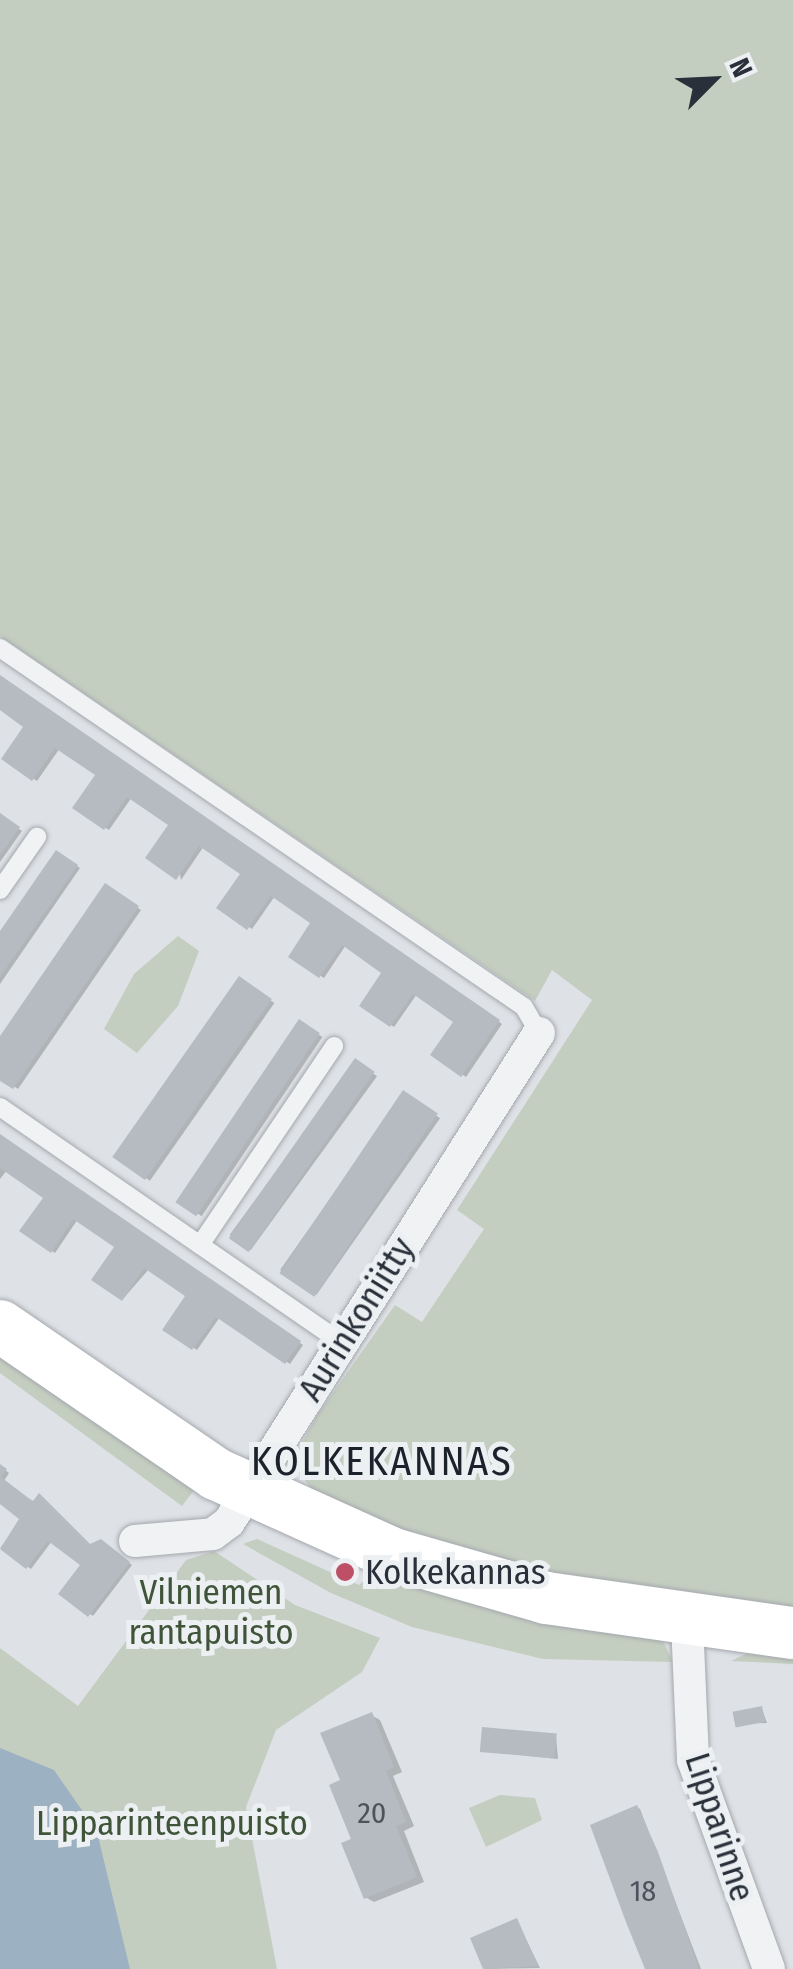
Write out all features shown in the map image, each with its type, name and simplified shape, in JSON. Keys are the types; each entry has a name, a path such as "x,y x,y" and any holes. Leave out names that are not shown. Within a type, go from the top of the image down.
{"main road":[{"path":"0,1326 112,1408 248,1492 393,1554 546,1598 687,1622 793,1633"}],"street":[{"name":"Aurinkoniitty","path":"135,1541 213,1534 248,1492 539,1033"},
{"name":"Lipparinne","path":"687,1622 693,1760 769,1969"}],"lane":[{"path":"0,648 524,1007 539,1033"},
{"path":"0,890 37,837"},
{"path":"200,1245 334,1046"},
{"path":"0,1107 342,1342"}],"green space":[{"path":"0,0 793,0 793,1608 579,1581 448,1549 314,1492 299,1473 299,1448 318,1414 395,1305 422,1322 484,1229 457,1210 592,1000 552,970 535,1001 0,636"},
{"path":"178,936 199,951 178,1006 137,1053 104,1029 134,974"},
{"path":"0,1352 195,1489 182,1506 0,1373"},
{"path":"257,1539 359,1585 368,1577 402,1580 663,1641 673,1662 543,1659 412,1627 331,1593 243,1544"},
{"path":"214,1551 295,1605 380,1638 362,1672 276,1730 246,1807 277,1969 0,1969 0,1648 78,1706 186,1560"},
{"path":"754,1650 793,1652 793,1664 731,1661"},
{"path":"500,1795 535,1798 542,1820 486,1847 469,1808"}],"water":[{"path":"0,1748 54,1770 97,1832 130,1969 0,1969"}],"building":[{"path":"0,675 500,1020 461,1077 430,1055 453,1022 413,994 390,1027 359,1006 381,973 342,945 319,978 288,957 310,923 271,896 247,930 216,908 240,874 199,846 176,880 145,858 168,825 127,797 104,830 72,808 95,775 55,748 32,781 1,759 23,727 0,710"},
{"path":"0,813 20,827 0,855"},
{"path":"56,850 78,865 0,977 0,931"},
{"path":"105,883 139,906 13,1089 0,1081 0,1036"},
{"path":"239,976 272,999 145,1180 112,1157"},
{"path":"299,1019 320,1033 196,1216 175,1202"},
{"path":"355,1058 375,1072 248,1252 229,1238"},
{"path":"403,1090 438,1113 314,1297 279,1273"},
{"path":"0,1134 301,1341 285,1364 216,1317 192,1350 162,1330 185,1296 144,1268 122,1301 91,1280 114,1247 73,1219 51,1253 19,1231 43,1198 0,1168"},
{"path":"0,1464 7,1469 1,1477 27,1497 33,1501 39,1493 90,1544 101,1539 130,1562 88,1617 58,1594 80,1565 48,1541 26,1569 0,1549 19,1519 0,1504"},
{"path":"762,1706 765,1722 736,1727 733,1712"},
{"path":"372,1712 394,1767 386,1771 406,1822 396,1826 417,1877 364,1899 341,1843 351,1839 329,1785 340,1780 320,1733"},
{"path":"482,1727 557,1734 555,1758 480,1752"},
{"path":"637,1805 658,1852 699,1969 645,1969 626,1922 590,1825"},
{"path":"517,1918 538,1966 483,1969 470,1938"}],"place":[{"name":"Kolkekannas","path":"345,1572"}],"district":[{"name":"KOLKEKANNAS","path":"382,1462"}],"park label":[{"name":"Vilniemen rantapuisto","path":"211,1612"},
{"name":"Lipparinteenpuisto","path":"172,1823"}]}
